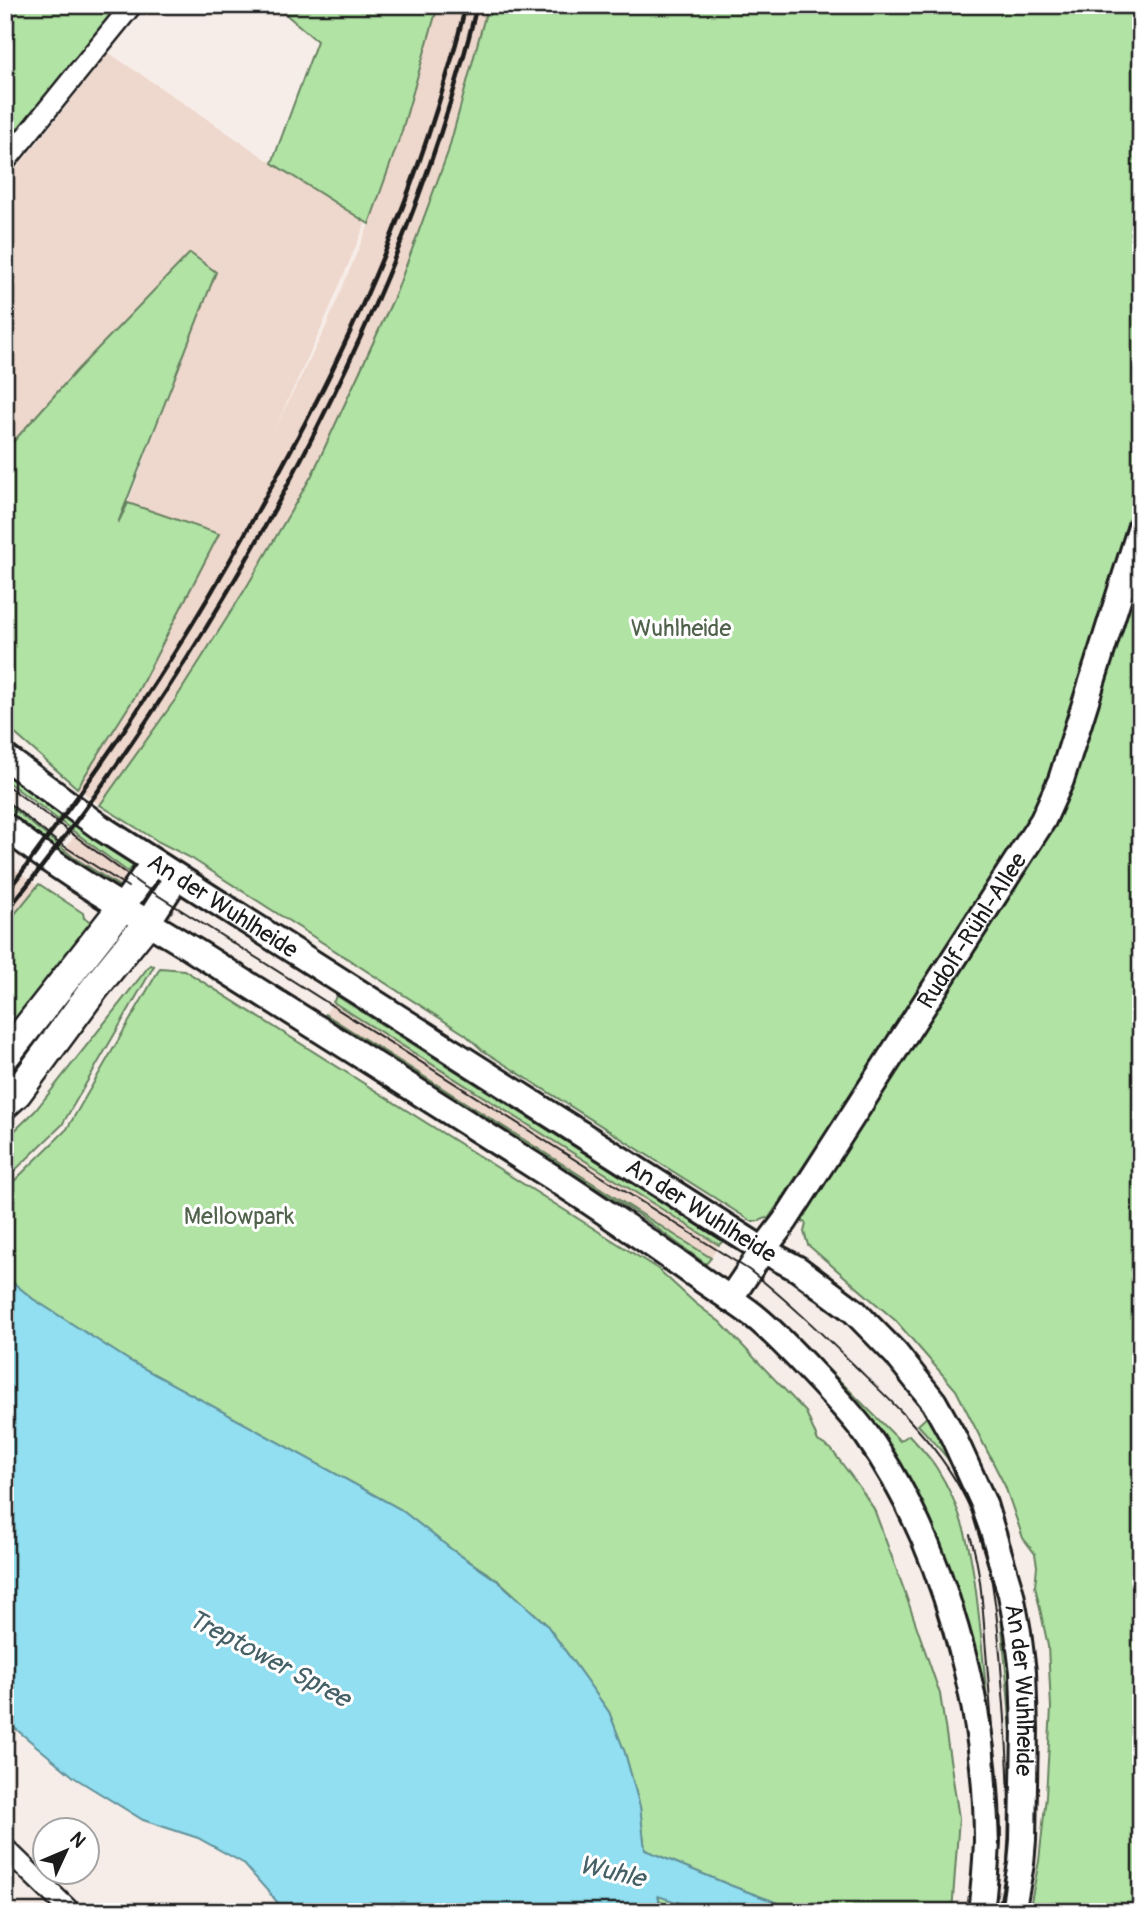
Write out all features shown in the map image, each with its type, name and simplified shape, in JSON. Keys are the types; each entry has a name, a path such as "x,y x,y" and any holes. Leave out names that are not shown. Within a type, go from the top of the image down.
{"highway":[{"path":"5,1056 123,906"},
{"path":"5,1104 17,1093 94,989 148,922"}],"main road":[{"name":"Rudolf-Rühl-Allee","path":"730,1299 785,1221 990,904 1052,803 1141,526"},
{"name":"An der Wuhlheide","path":"5,757 100,827 177,877 763,1250 798,1269 854,1311 896,1354 926,1391 953,1436 984,1504 1011,1594 1023,1672 1025,1729 1023,1840 1012,1912"},
{"name":"An der Wuhlheide","path":"5,826 44,857 624,1224 753,1315 797,1357 864,1431 916,1521 934,1565 956,1634 978,1731 985,1794 987,1843 981,1912"},
{"path":"123,906 155,862"},
{"path":"148,922 177,877"}],"street":[{"path":"5,162 132,5"},
{"path":"5,1849 71,1912"}],"shaded area":[{"path":"438,5 488,5 448,152 396,293 312,475 246,588 175,700 100,805 77,788 136,695 219,535 128,503 216,272 77,370 5,451 5,183 109,53 272,163 366,222 321,329 272,434 325,329 369,224 401,134"},
{"path":"76,834 128,872 119,886 64,850"},
{"path":"5,859 38,886 5,926"},
{"path":"333,1002 719,1245 711,1258 325,1014"}],"green space":[{"path":"5,5 123,5 5,151"},
{"path":"275,5 438,5 401,134 369,224 272,163 317,41"},
{"name":"Wuhlheide","path":"488,5 1141,5 1141,497 1046,795 940,962 768,1219 751,1221 482,1050 466,1035 191,858 159,842 100,805 175,700 246,588 312,475 396,293 448,152"},
{"path":"190,253 216,272 118,523 128,503 219,534 136,695 77,788 5,725 5,451 77,370"},
{"path":"1141,552 1141,1912 1029,1912 1039,1861 1051,1708 1048,1646 1035,1586 1035,1554 1023,1538 1005,1486 956,1390 896,1321 808,1245 804,1232 806,1224 801,1219 1039,842"},
{"path":"5,767 128,855 135,864 128,872 5,780"},
{"path":"5,802 73,857 119,886 116,889 67,858 5,810"},
{"path":"39,884 95,924 5,1038 5,926"},
{"path":"112,934 117,937 5,1083 5,1068"},
{"path":"150,965 154,966 62,1125 5,1180 5,1140 35,1111"},
{"name":"Mellowpark","path":"160,968 184,970 658,1269 720,1322 806,1412 818,1441 831,1449 874,1509 940,1694 959,1818 952,1912 802,1912 645,1850 640,1807 625,1753 609,1712 546,1624 499,1581 451,1549 400,1509 130,1361 33,1299 5,1276 5,1247 8,1243 5,1241 5,1190 67,1129"},
{"path":"337,996 723,1241 719,1245 333,1002"},
{"path":"325,1014 711,1258 706,1264 639,1215 550,1159 524,1150 321,1020"},
{"path":"800,1341 900,1441 909,1435 933,1463 957,1507 973,1570 990,1738 984,1693 971,1640 947,1569"},
{"path":"930,1414 958,1465 981,1519 999,1574 1015,1648 1018,1787 1015,1859 1008,1912 1013,1818 1012,1755 997,1588 987,1545 964,1489 947,1458 918,1425"},
{"path":"658,1895 707,1912 662,1912"}],"water":[{"path":"5,1276 33,1299 130,1361 400,1509 499,1582 546,1624 609,1712 625,1753 640,1807 645,1850 802,1912 707,1912 658,1896 662,1912 286,1912 243,1863 198,1838 143,1820 75,1778 5,1720"}],"tram line":[{"path":"5,784 140,884 749,1270 815,1327 928,1441 958,1484 971,1509 991,1577 999,1641 1008,1783 1009,1834 1001,1912"},
{"path":"5,800 56,841 128,887"},
{"path":"970,1535 978,1566 982,1599 999,1845"}],"railway":[{"path":"5,894 105,758 178,647 246,532 312,410 354,325 392,236 440,98 466,5"},
{"path":"5,913 76,822 142,728 204,631 296,469 359,341 413,210 459,74 477,5"}],"water label":[{"name":"Treptower Spree","path":"269,1659"},
{"name":"Wuhle","path":"612,1872"}]}
